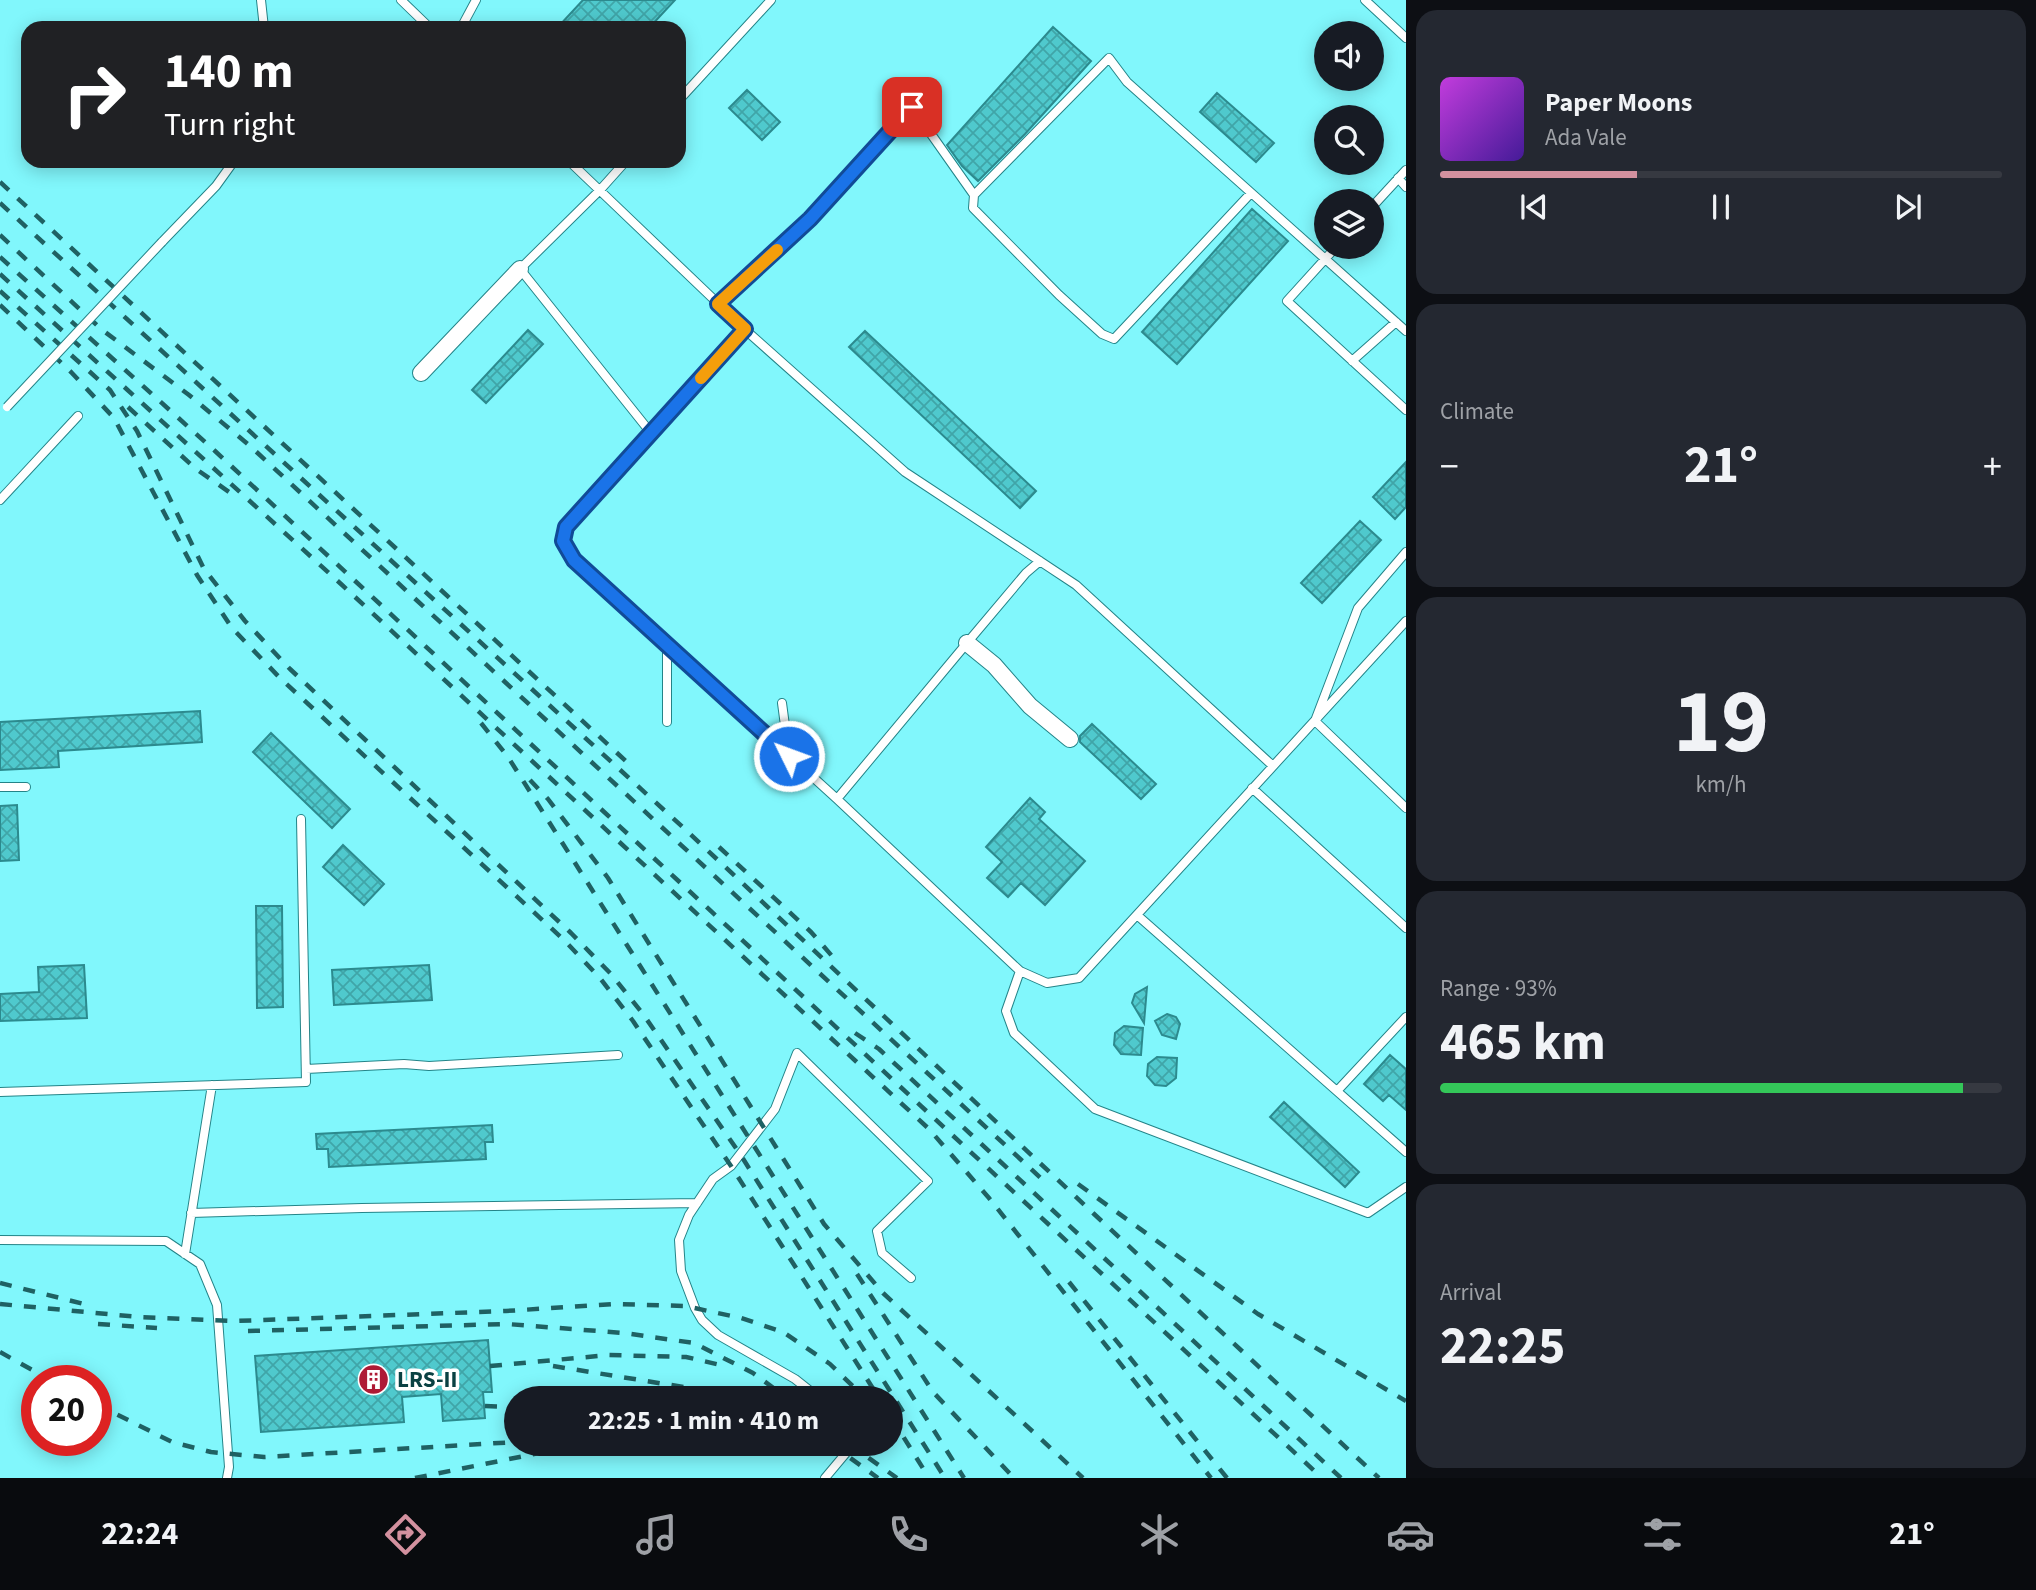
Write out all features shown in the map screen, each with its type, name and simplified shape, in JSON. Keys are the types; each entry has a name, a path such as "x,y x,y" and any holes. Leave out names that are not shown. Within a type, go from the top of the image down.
{"street":[{"path":"421,373 520,269"},
{"path":"967,643 994,665 1030,706 1070,739"}],"lane":[{"path":"261,0 263,21"},
{"path":"401,0 423,21"},
{"path":"465,21 476,0"},
{"path":"686,92 771,0"},
{"path":"1365,0 1406,38"},
{"path":"974,195 1109,58 1127,82 1314,249"},
{"path":"718,304 810,219 912,107 974,195 973,208 1059,295 1102,334 1114,339 1251,193"},
{"path":"3,410 216,186 229,168"},
{"path":"576,168 745,329 905,472 1076,585 1273,766"},
{"path":"619,168 520,269 651,433"},
{"path":"1384,194 1406,170"},
{"path":"1398,178 1406,187"},
{"path":"1406,331 1325,259 1287,301 1406,410"},
{"path":"1352,361 1396,322"},
{"path":"745,329 566,527 563,541 574,560 837,799 1020,971 1047,983 1079,978 1406,621"},
{"path":"0,500 78,415"},
{"path":"1315,721 1358,608 1406,552"},
{"path":"837,799 1026,573 1040,561"},
{"path":"663,641 667,650 667,722"},
{"path":"782,703 789,756"},
{"path":"1315,721 1406,808"},
{"path":"0,788 26,787"},
{"path":"1252,788 1406,928"},
{"path":"0,1092 306,1082 301,819"},
{"path":"1137,915 1406,1152"},
{"path":"1020,971 1006,1011 1014,1033 1095,1109 1368,1213 1406,1187"},
{"path":"1337,1091 1406,1017"},
{"path":"804,1386 718,1335 702,1320 681,1271 679,1240 690,1215 713,1179 731,1166 775,1109 797,1053 928,1181 877,1231 882,1253 911,1278"},
{"path":"306,1069 404,1064 429,1066 618,1055"},
{"path":"185,1254 212,1085"},
{"path":"191,1213 697,1203"},
{"path":"0,1240 166,1241 200,1264 217,1305 229,1467 227,1478"},
{"path":"825,1478 843,1456"}],"building":[{"path":"583,0 675,0 656,21 564,21"},
{"path":"1053,27 1091,61 978,181 962,166 947,145"},
{"path":"747,90 780,122 762,140 729,108"},
{"path":"1217,93 1274,143 1256,162 1200,112"},
{"path":"1252,209 1288,241 1177,364 1142,332"},
{"path":"528,330 543,344 486,403 472,390"},
{"path":"865,331 1036,491 1020,508 849,347"},
{"path":"1406,462 1406,507 1395,519 1373,497"},
{"path":"1360,521 1381,540 1322,603 1301,583"},
{"path":"200,711 202,742 58,751 59,767 0,770 0,722"},
{"path":"1092,724 1156,784 1141,799 1080,742 1080,736"},
{"path":"271,733 350,809 332,828 253,752"},
{"path":"1030,798 1045,812 1039,819 1085,861 1045,905 1021,883 1008,897 987,878 1002,862 986,847"},
{"path":"17,805 19,860 0,861 0,806"},
{"path":"343,845 384,884 364,905 323,867"},
{"path":"256,906 282,906 283,1007 257,1008"},
{"path":"84,965 87,1018 0,1021 0,994 39,992 38,967"},
{"path":"429,965 432,1000 334,1005 332,970"},
{"path":"1147,987 1144,1023 1132,1003 1135,994"},
{"path":"1167,1014 1176,1017 1180,1024 1176,1039 1162,1035 1155,1021"},
{"path":"1124,1026 1143,1028 1141,1055 1121,1054 1114,1045 1115,1033"},
{"path":"1390,1055 1406,1069 1406,1110 1389,1095 1383,1101 1364,1084"},
{"path":"1157,1057 1177,1058 1176,1078 1166,1086 1155,1085 1147,1076 1148,1064"},
{"path":"1284,1102 1359,1172 1345,1187 1270,1117"},
{"path":"492,1125 493,1142 485,1142 486,1159 329,1167 328,1149 317,1149 316,1134"},
{"name":"LRS-II","path":"488,1340 492,1392 483,1392 485,1418 443,1421 441,1394 402,1397 404,1422 261,1432 255,1356"}],"railway":[{"path":"0,182 629,764"},
{"path":"0,203 687,831 1379,1478"},
{"path":"0,235 101,329 189,395 249,445 1044,1181"},
{"path":"0,257 215,451 1322,1478"},
{"path":"0,274 341,584 929,1129 989,1198 1211,1478"},
{"path":"0,291 110,390 137,431 204,569 245,621 290,669 571,933 611,974 643,1014 740,1154 945,1478"},
{"path":"0,305 71,372 114,418 197,575 232,628 280,678 564,940 600,978 633,1021 731,1166 871,1386"},
{"path":"128,407 196,469 232,494"},
{"path":"481,723 508,757 964,1478"},
{"path":"530,780 548,799 608,878 824,1224 883,1293 1083,1478"},
{"path":"719,847 811,932 832,956"},
{"path":"855,1033 879,1049 1341,1478"},
{"path":"1078,1184 1258,1314 1406,1401"},
{"path":"857,1274 933,1392 1014,1478"},
{"path":"1069,1282 1227,1478"},
{"path":"0,1283 88,1305"},
{"path":"0,1304 139,1317 235,1321 506,1311 613,1304 685,1306 741,1318 783,1332 830,1364 853,1386"},
{"path":"98,1324 157,1328"},
{"path":"248,1331 507,1324 624,1333 694,1343 753,1373 771,1386"},
{"path":"0,1352 23,1365"},
{"path":"490,1366 609,1355 686,1357 725,1366"},
{"path":"553,1366 677,1386"},
{"path":"485,1406 504,1407"},
{"path":"112,1412 172,1442 211,1452 264,1457 504,1443"},
{"path":"903,1436 929,1478"},
{"path":"415,1478 524,1456"},
{"path":"848,1456 878,1478"},
{"path":"866,1456 897,1478"}],"slow traffic":[{"path":"701,378 745,329 718,304 777,250"}],"place":[{"name":"LRS-II","path":"374,1379"}],"route":[{"path":"789,756 574,560 563,541 566,527 745,329 718,304 810,219 912,107"}]}
